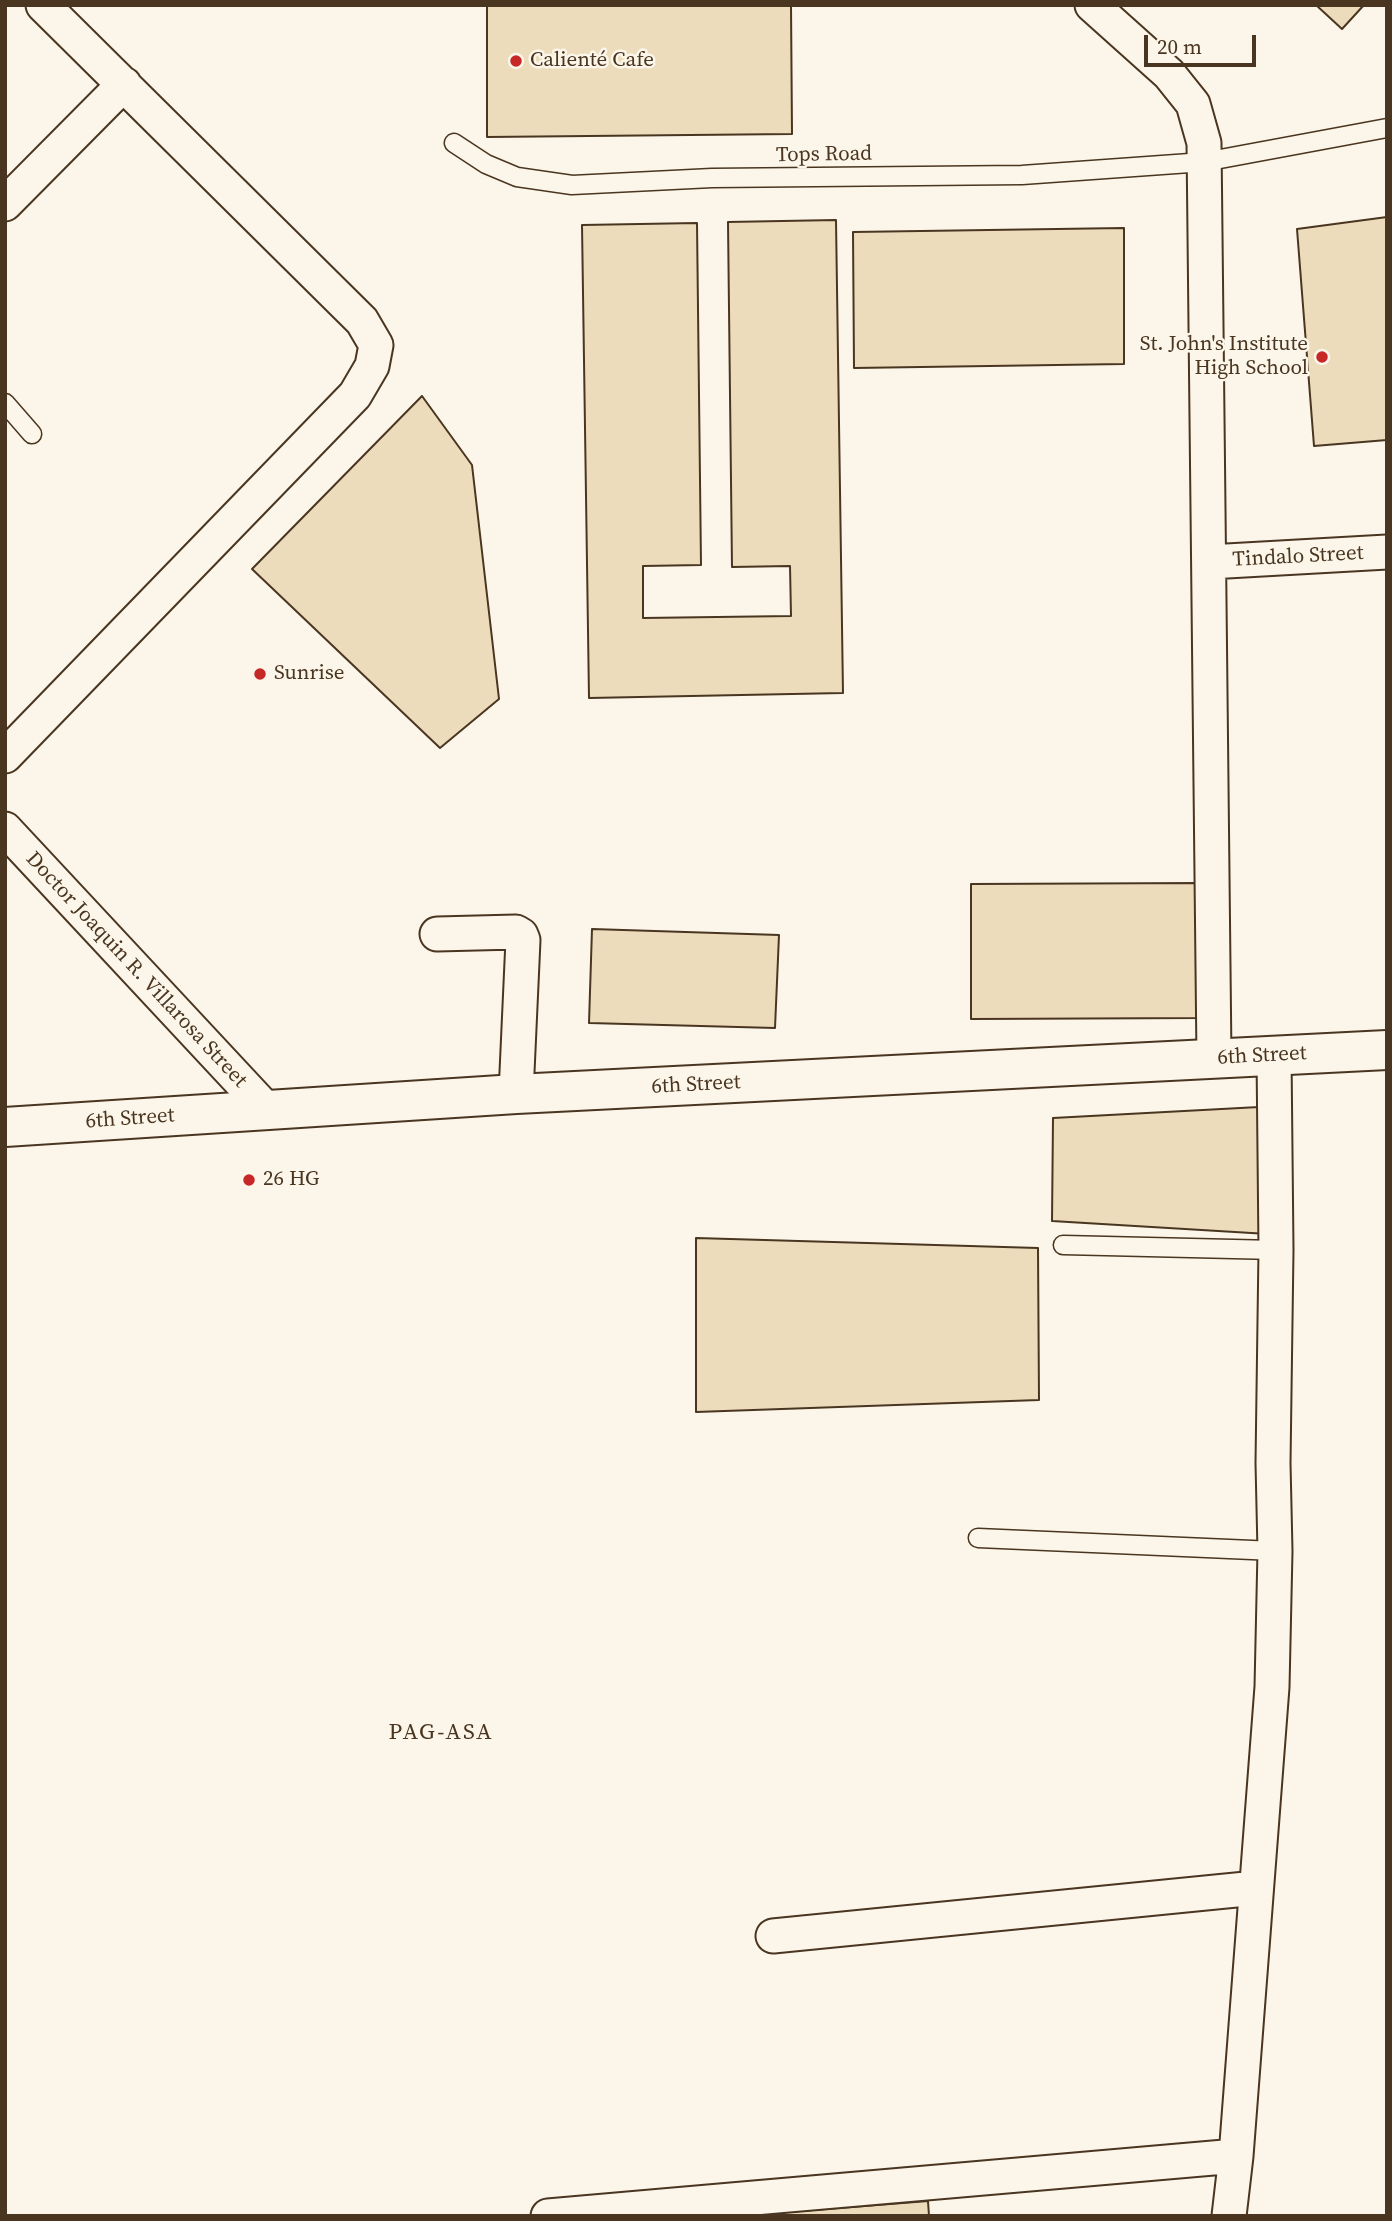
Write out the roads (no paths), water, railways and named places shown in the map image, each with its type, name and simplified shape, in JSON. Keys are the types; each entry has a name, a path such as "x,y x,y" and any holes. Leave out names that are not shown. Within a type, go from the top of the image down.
{"street":[{"path":"5,756 355,395 372,366 376,345 362,321 43,5"},
{"path":"1092,5 1168,74 1193,104 1204,143 1214,1058"},
{"path":"5,204 124,84"},
{"name":"Tindalo Street","path":"1209,562 1387,552"},
{"name":"Doctor Joaquin R. Villarosa Street","path":"5,829 267,1110"},
{"path":"437,934 516,932 521,935 523,940 516,1094"},
{"name":"6th Street","path":"5,1127 516,1094 1387,1049"},
{"path":"1228,2216 1236,2156 1272,1687 1276,1250 1274,1055"},
{"path":"773,1936 1256,1888"},
{"path":"548,2216 1236,2156"}],"lane":[{"name":"Tops Road","path":"454,143 486,164 517,177 572,185 712,178 1022,175 1204,162 1387,128"},
{"path":"5,403 32,434"},
{"path":"1063,1245 1276,1250"},
{"path":"978,1538 1275,1550"}],"place":[{"name":"Calienté Cafe","path":"516,61"},
{"name":"St. John's Institute High School","path":"1322,357"},
{"name":"Sunrise","path":"260,674"},
{"name":"26 HG","path":"249,1180"}],"district":[{"name":"PAG-ASA","path":"441,1733"}]}
